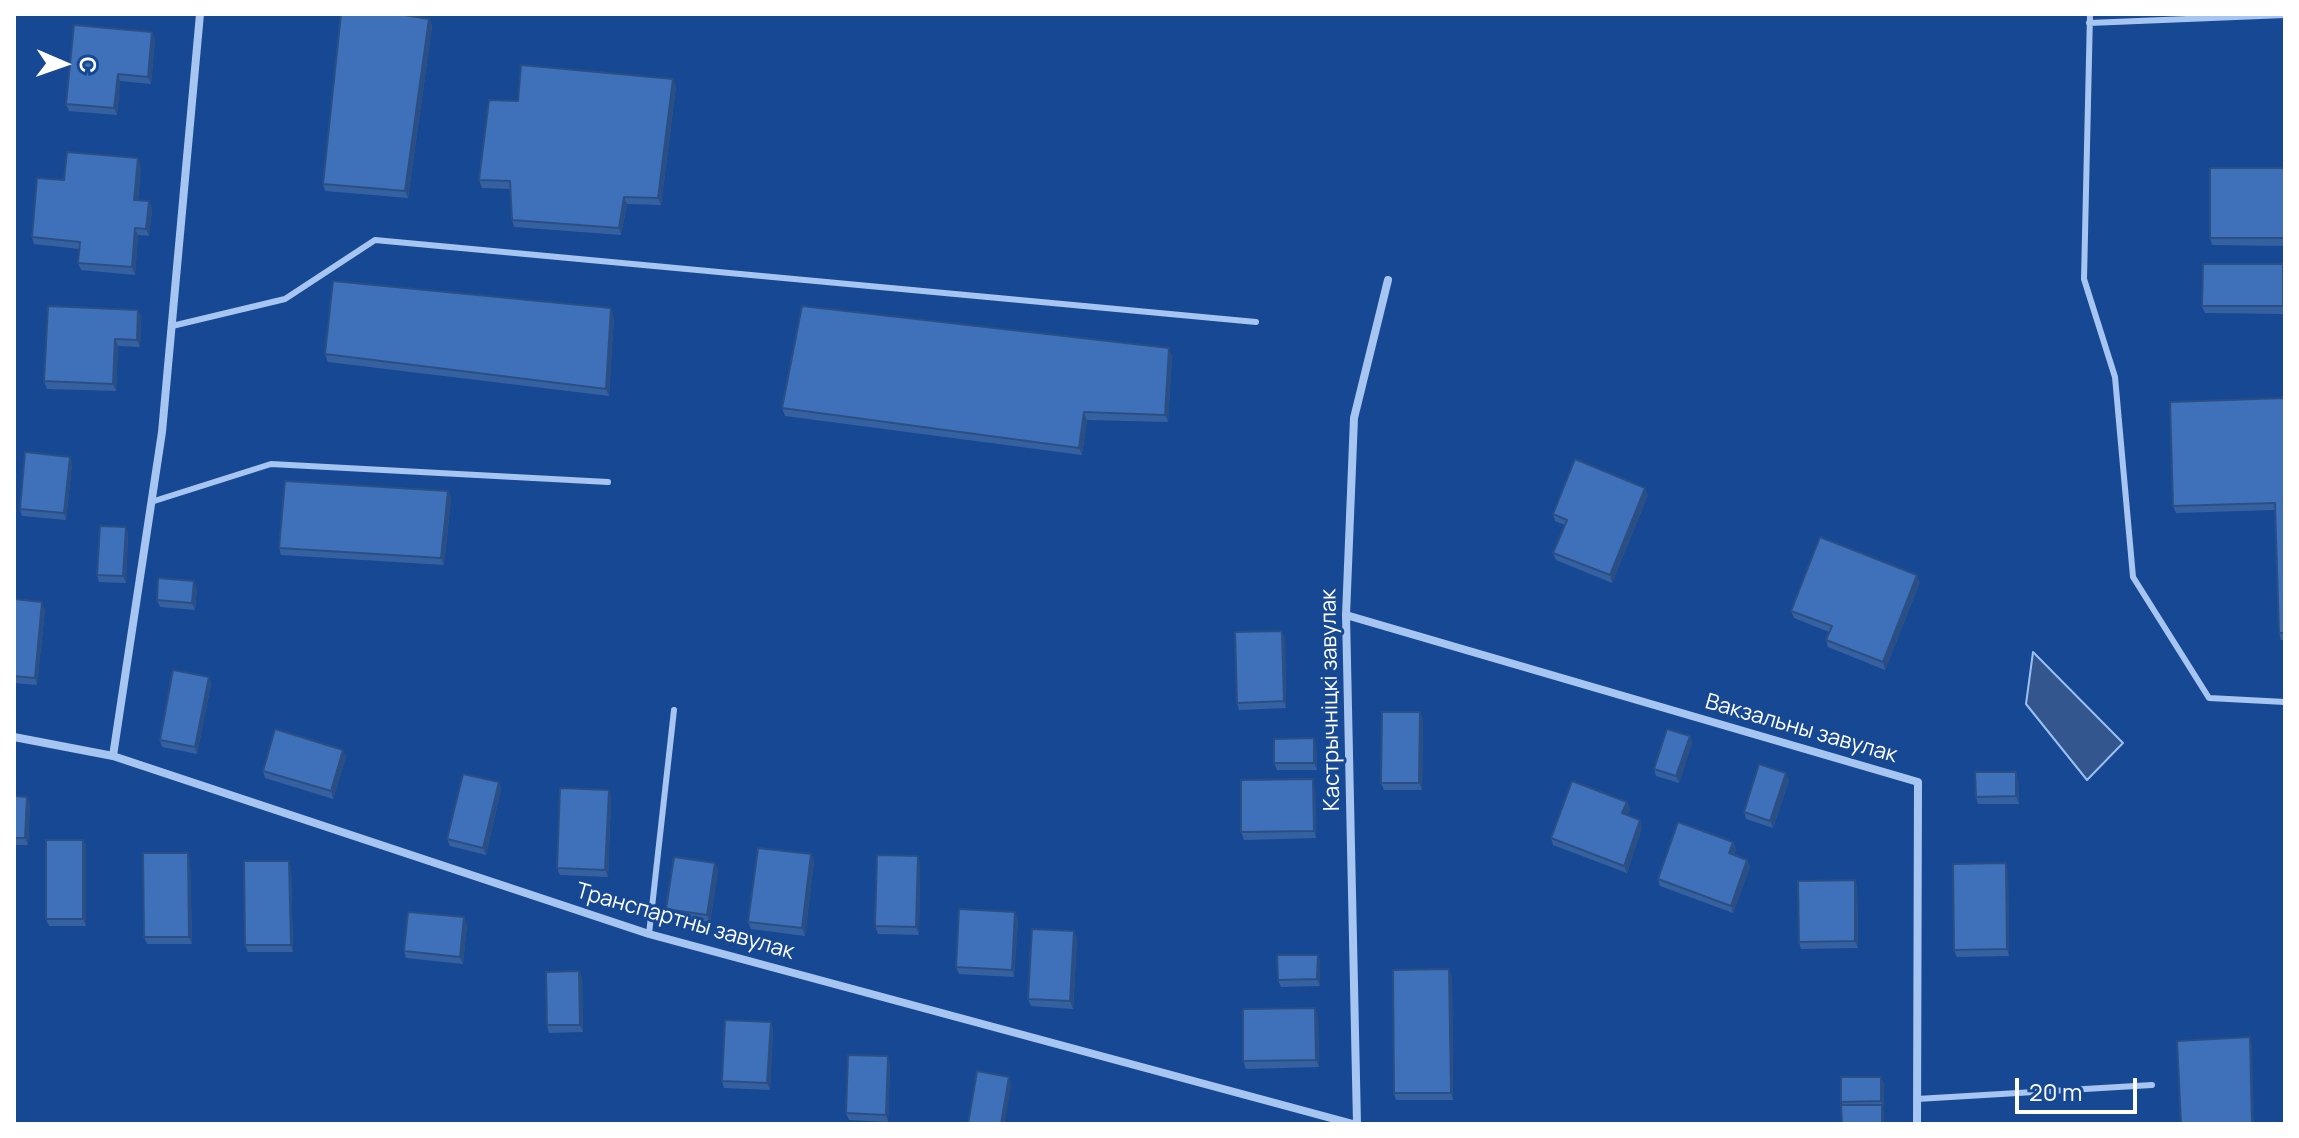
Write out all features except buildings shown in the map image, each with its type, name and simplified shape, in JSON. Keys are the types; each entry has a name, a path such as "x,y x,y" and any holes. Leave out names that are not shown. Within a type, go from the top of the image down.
{"street":[{"path":"113,756 151,502 172,326 200,14"},
{"name":"Кастрычніцкі завулак","path":"1355,1124 1346,615 1354,418 1388,280"},
{"name":"Вакзальны завулак","path":"1346,615 1918,782 1917,1124"},
{"name":"Транспартны завулак","path":"14,737 113,756 649,934 1355,1124"}],"lane":[{"path":"2090,14 2084,279 2115,377 2133,577 2209,698 2285,702"},
{"path":"2089,23 2285,15"},
{"path":"172,326 285,299 375,240 1256,322"},
{"path":"151,502 271,464 608,482"},
{"path":"649,934 674,710"},
{"path":"1917,1099 2152,1085"}],"water":[{"path":"2033,652 2123,743 2087,780 2026,704"}]}
